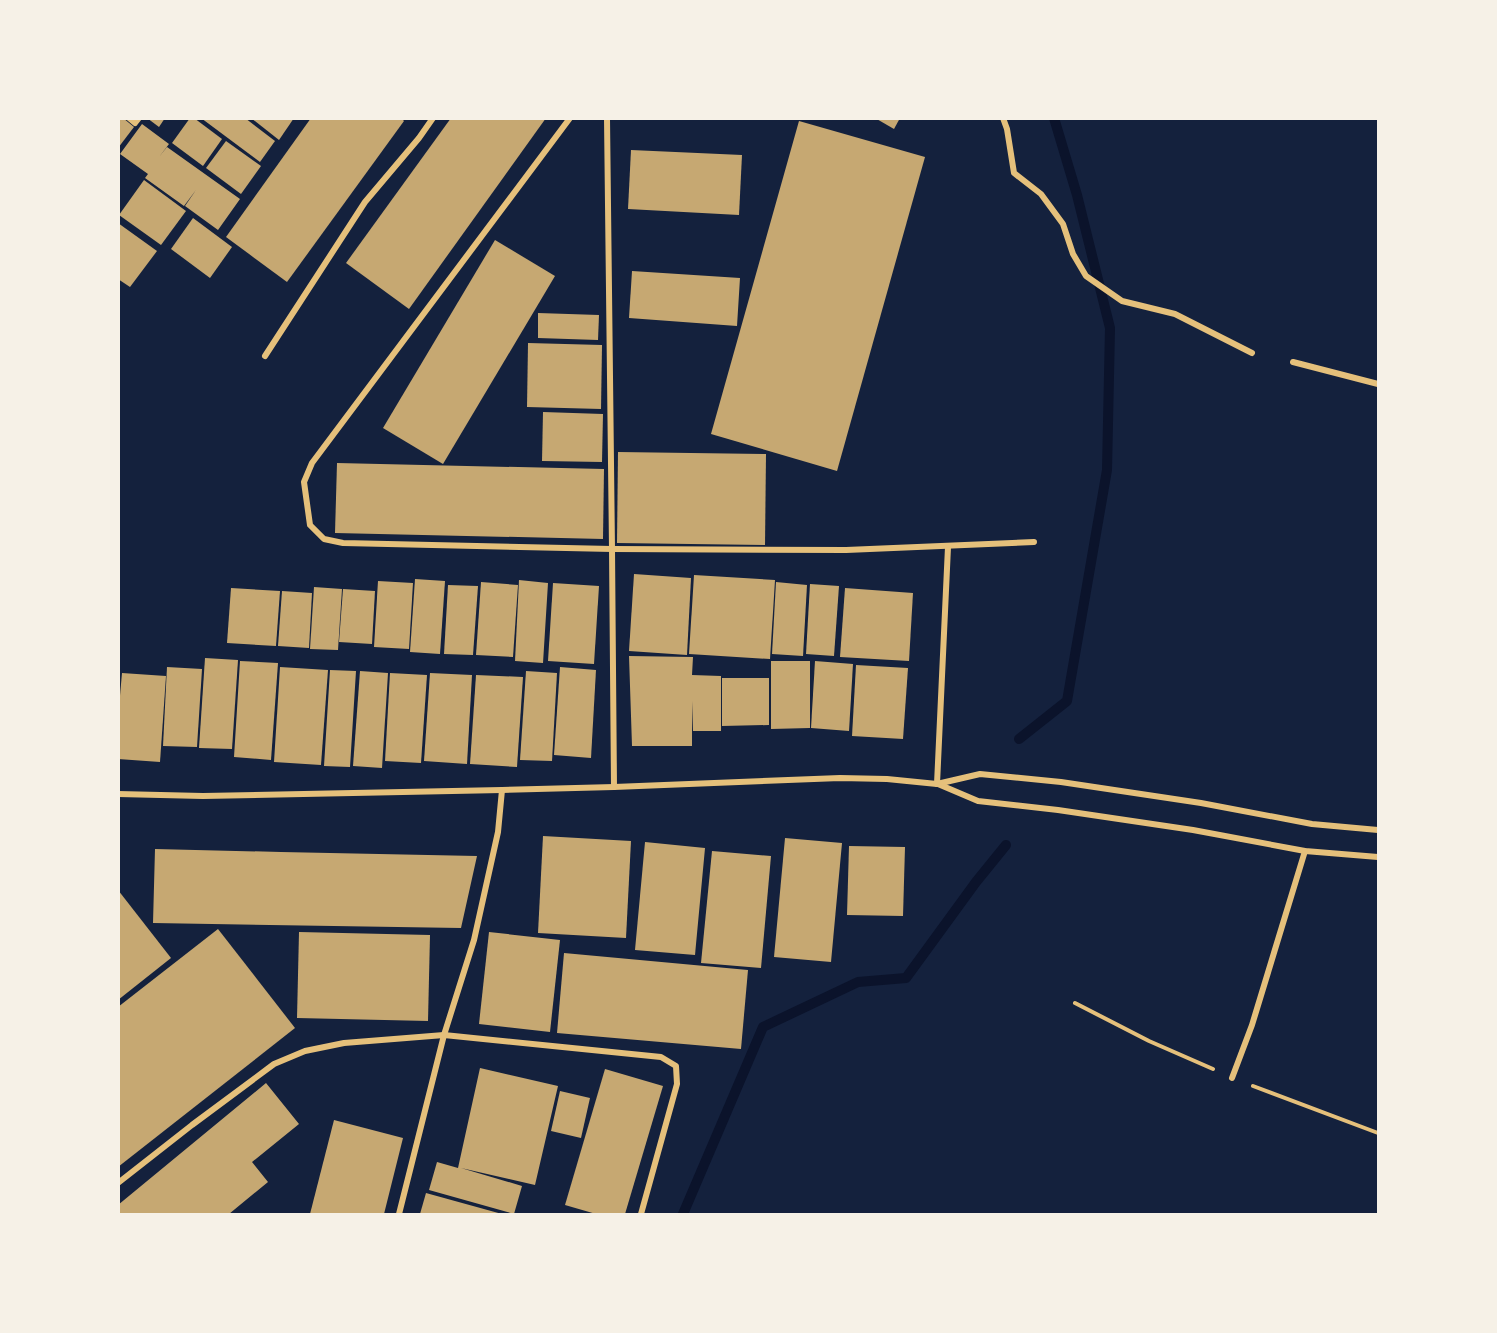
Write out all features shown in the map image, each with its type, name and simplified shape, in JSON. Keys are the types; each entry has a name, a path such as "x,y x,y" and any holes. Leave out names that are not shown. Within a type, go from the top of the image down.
{"street":[{"path":"129,118 135,123 139,118"},
{"path":"265,356 365,202 433,118"},
{"path":"570,118 312,463 304,482 310,525 324,539 343,543 612,549 846,550 1034,542"},
{"path":"607,118 614,788"},
{"path":"1003,118 1014,173 1041,194 1063,224 1073,254 1086,276 1122,301 1175,314 1251,353"},
{"path":"1293,362 1378,384"},
{"path":"937,784 948,547"},
{"path":"937,784 980,774 1201,802 1312,824 1378,830"},
{"path":"118,794 203,796 614,788 840,778 887,779 937,784 978,801 1193,830 1305,851 1378,857"},
{"path":"399,1215 444,1035 474,940 498,832 502,790"},
{"path":"1232,1078 1255,1015 1305,851"},
{"path":"118,1183 274,1064 305,1051 344,1042 444,1035 661,1057 676,1066 677,1084 641,1215"}],"building":[{"path":"118,118 123,118 134,127 118,148"},
{"path":"147,118 165,118 159,127"},
{"path":"190,118 194,118 222,139 203,166 172,143"},
{"path":"201,118 245,118 275,141 260,162"},
{"path":"251,118 294,118 279,140"},
{"path":"311,118 401,118 404,121 287,282 226,237"},
{"path":"451,118 546,118 409,309 346,263"},
{"path":"875,118 900,118 894,129"},
{"path":"799,121 925,157 837,471 711,434"},
{"path":"142,124 169,144 159,157 167,147 240,199 218,230 185,206 196,190 184,206 145,178 148,174 120,154"},
{"path":"226,141 261,166 241,194 206,168"},
{"path":"631,150 742,155 739,215 628,209"},
{"path":"144,180 186,211 161,245 119,215"},
{"path":"193,218 232,247 210,278 171,249"},
{"path":"118,223 157,251 130,287 118,279"},
{"path":"495,240 555,276 443,464 383,428"},
{"path":"632,271 740,278 737,326 629,318"},
{"path":"538,313 599,315 598,340 538,338"},
{"path":"528,343 602,345 601,409 527,407"},
{"path":"543,412 603,414 602,462 542,461"},
{"path":"618,452 766,454 765,545 617,543"},
{"path":"337,463 604,469 603,539 335,533"},
{"path":"634,574 691,578 687,655 629,651"},
{"path":"694,575 775,580 770,659 689,654"},
{"path":"415,579 445,581 440,654 410,652"},
{"path":"519,580 548,583 543,663 515,661"},
{"path":"378,581 413,583 409,649 374,647"},
{"path":"481,582 518,585 513,657 476,655"},
{"path":"776,582 807,585 803,656 772,654"},
{"path":"553,583 599,586 594,664 548,661"},
{"path":"810,584 839,586 834,656 806,654"},
{"path":"448,585 478,586 473,655 444,654"},
{"path":"314,587 342,589 338,650 310,649"},
{"path":"231,588 280,591 276,646 227,643"},
{"path":"845,588 913,593 909,661 840,657"},
{"path":"343,589 375,591 372,644 339,642"},
{"path":"282,591 312,593 309,648 278,646"},
{"path":"629,656 693,657 692,675 721,676 721,731 693,731 692,701 692,746 632,746"},
{"path":"205,658 238,660 232,749 199,748"},
{"path":"240,661 278,663 271,760 234,757"},
{"path":"771,661 810,661 810,728 771,729"},
{"path":"815,661 853,664 849,731 811,728"},
{"path":"856,665 908,668 903,739 852,736"},
{"path":"167,667 202,669 197,747 163,746"},
{"path":"280,667 328,670 321,765 274,762"},
{"path":"560,667 596,670 591,758 554,755"},
{"path":"330,670 356,671 350,767 324,766"},
{"path":"360,671 388,673 382,768 353,766"},
{"path":"526,671 557,673 552,761 520,760"},
{"path":"122,673 166,676 160,762 118,759 118,718"},
{"path":"390,673 427,675 421,763 385,761"},
{"path":"430,673 472,675 467,764 424,761"},
{"path":"476,675 523,677 517,767 470,764"},
{"path":"722,678 769,678 769,725 722,726"},
{"path":"543,836 631,841 626,938 538,933"},
{"path":"785,838 842,843 831,962 774,957"},
{"path":"645,842 705,848 695,955 635,950"},
{"path":"849,846 905,847 903,916 847,915"},
{"path":"155,849 477,856 461,928 153,923"},
{"path":"712,851 771,856 761,968 701,963"},
{"path":"118,890 171,958 118,1000"},
{"path":"218,929 295,1028 118,1167 118,1007"},
{"path":"299,932 430,935 428,1021 297,1018"},
{"path":"489,932 560,940 550,1032 479,1024"},
{"path":"564,953 748,970 741,1049 557,1033"},
{"path":"480,1068 558,1086 535,1185 461,1168 522,1186 514,1214 429,1190 437,1162 458,1168"},
{"path":"605,1069 663,1086 625,1214 596,1214 565,1205"},
{"path":"266,1083 299,1124 252,1162 268,1182 229,1214 118,1214 118,1205"},
{"path":"560,1091 590,1098 581,1138 551,1131"},
{"path":"334,1120 403,1138 384,1214 310,1214"},
{"path":"426,1193 502,1214 420,1214"}],"waterway":[{"path":"1019,739 1067,701 1107,470 1110,328 1077,195 1054,118"},
{"path":"683,1214 763,1027 858,982 906,978 1006,845"}]}
